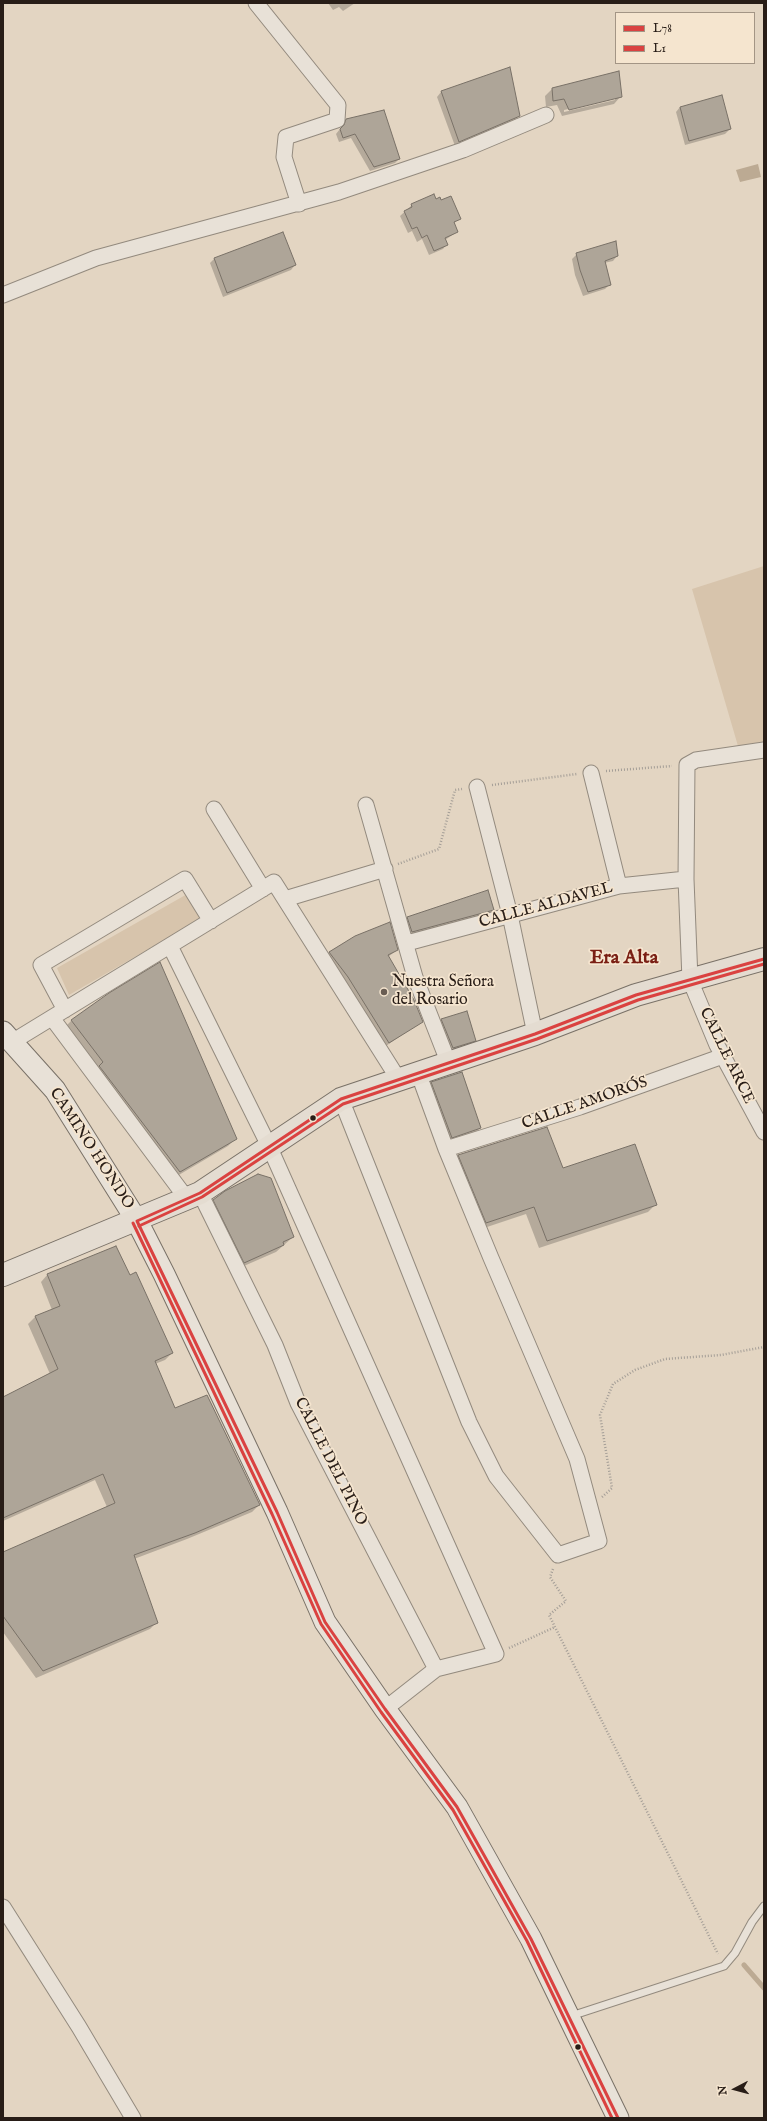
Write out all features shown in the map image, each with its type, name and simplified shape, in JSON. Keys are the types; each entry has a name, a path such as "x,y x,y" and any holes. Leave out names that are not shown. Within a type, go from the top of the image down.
{"main road":[{"path":"3,1275 137,1221 194,1196 270,1148 341,1099 535,1034 636,995 764,959"},
{"name":"CAMINO HONDO","path":"8,1037 55,1090 137,1221 277,1512 325,1622 384,1709 457,1806 530,1939 618,2118"}],"street":[{"path":"256,3 338,105 337,120 286,137 284,157 299,204"},
{"path":"3,295 96,258 339,192 462,150 546,115"},
{"path":"690,980 686,878 687,765 696,760 764,750"},
{"path":"591,773 619,886"},
{"path":"477,787 510,914 535,1034"},
{"path":"366,806 416,977 449,1064"},
{"path":"214,809 262,889"},
{"path":"285,899 385,869"},
{"name":"CALLE ALDAVEL","path":"407,943 510,914 619,886 686,878"},
{"path":"65,1010 41,965 185,879 211,921"},
{"path":"8,1037 52,1018 274,882 409,1077 446,1149 577,1459 599,1541 558,1555 496,1476 469,1422 341,1099"},
{"path":"170,946 270,1148 496,1654 436,1669 384,1709"},
{"name":"CALLE ARCE","path":"690,980 723,1056 764,1132"},
{"name":"CALLE DEL PINO","path":"52,1018 194,1196 275,1345 298,1402 436,1669"},
{"name":"CALLE AMORÓS","path":"446,1149 580,1106 723,1056"},
{"path":"3,1907 79,2027 133,2118"}],"lane":[{"path":"568,2017 724,1966 735,1953 752,1922 764,1906"}],"path":[{"path":"385,869 438,849 455,790 591,773 687,765"},
{"path":"590,1508 612,1488 600,1414 613,1384 635,1370 665,1359 721,1355 764,1347"},
{"path":"558,1555 550,1577 566,1601 549,1615 724,1966"},
{"path":"496,1654 555,1627"}],"shaded area":[{"path":"758,164 761,177 740,182 736,170"},
{"path":"764,566 764,742 738,746 692,589"},
{"path":"189,893 202,918 69,995 57,968"}],"building":[{"path":"510,67 520,116 459,142 441,91"},
{"path":"619,71 622,97 569,110 564,99 553,101 552,88"},
{"path":"722,95 731,129 689,141 680,107"},
{"path":"384,110 400,159 374,167 355,134 343,138 340,129 344,125 346,119"},
{"path":"434,194 436,199 440,197 441,200 451,196 461,219 454,222 458,232 445,238 448,245 434,251 427,235 422,238 417,227 412,229 404,211 412,207 411,204"},
{"path":"283,232 296,265 227,293 214,258"},
{"path":"616,241 618,256 605,261 611,285 588,292 576,253"},
{"path":"488,890 494,910 412,932 407,917"},
{"path":"390,922 398,950 388,955 414,1000 423,1022 389,1043 348,977 329,952 355,936"},
{"path":"160,962 237,1139 180,1172 99,1066 103,1062 71,1020 109,993"},
{"path":"467,1011 476,1041 453,1048 441,1019"},
{"path":"462,1072 481,1128 452,1138 431,1082"},
{"path":"547,1127 563,1168 635,1144 657,1205 547,1241 534,1207 486,1223 458,1155"},
{"path":"258,1174 271,1178 294,1237 283,1242 284,1245 244,1263 213,1200 225,1191"},
{"path":"116,1246 130,1275 136,1272 173,1353 155,1361 175,1408 207,1395 260,1505 195,1533 134,1555 158,1623 43,1671 3,1616 3,1552 115,1503 103,1474 3,1518 3,1397 58,1369 35,1316 60,1306 47,1274"}],"waterway":[{"path":"744,1965 764,1988"}],"transit line":[{"name":"L78","path":"137,1221 200,1193 341,1099 535,1034 636,995 764,959"},
{"name":"L1","path":"139,1226 202,1197 343,1104 537,1039 638,1000 764,964"},
{"name":"L78","path":"137,1221 277,1512 325,1622 385,1709 457,1807 531,1939 618,2118"},
{"name":"L1","path":"133,1223 272,1514 321,1624 381,1712 453,1810 527,1941 612,2118"}],"place":[{"name":"Nuestra Señora del Rosario","path":"384,992"}],"district":[{"name":"Era Alta","path":"624,959"}]}
